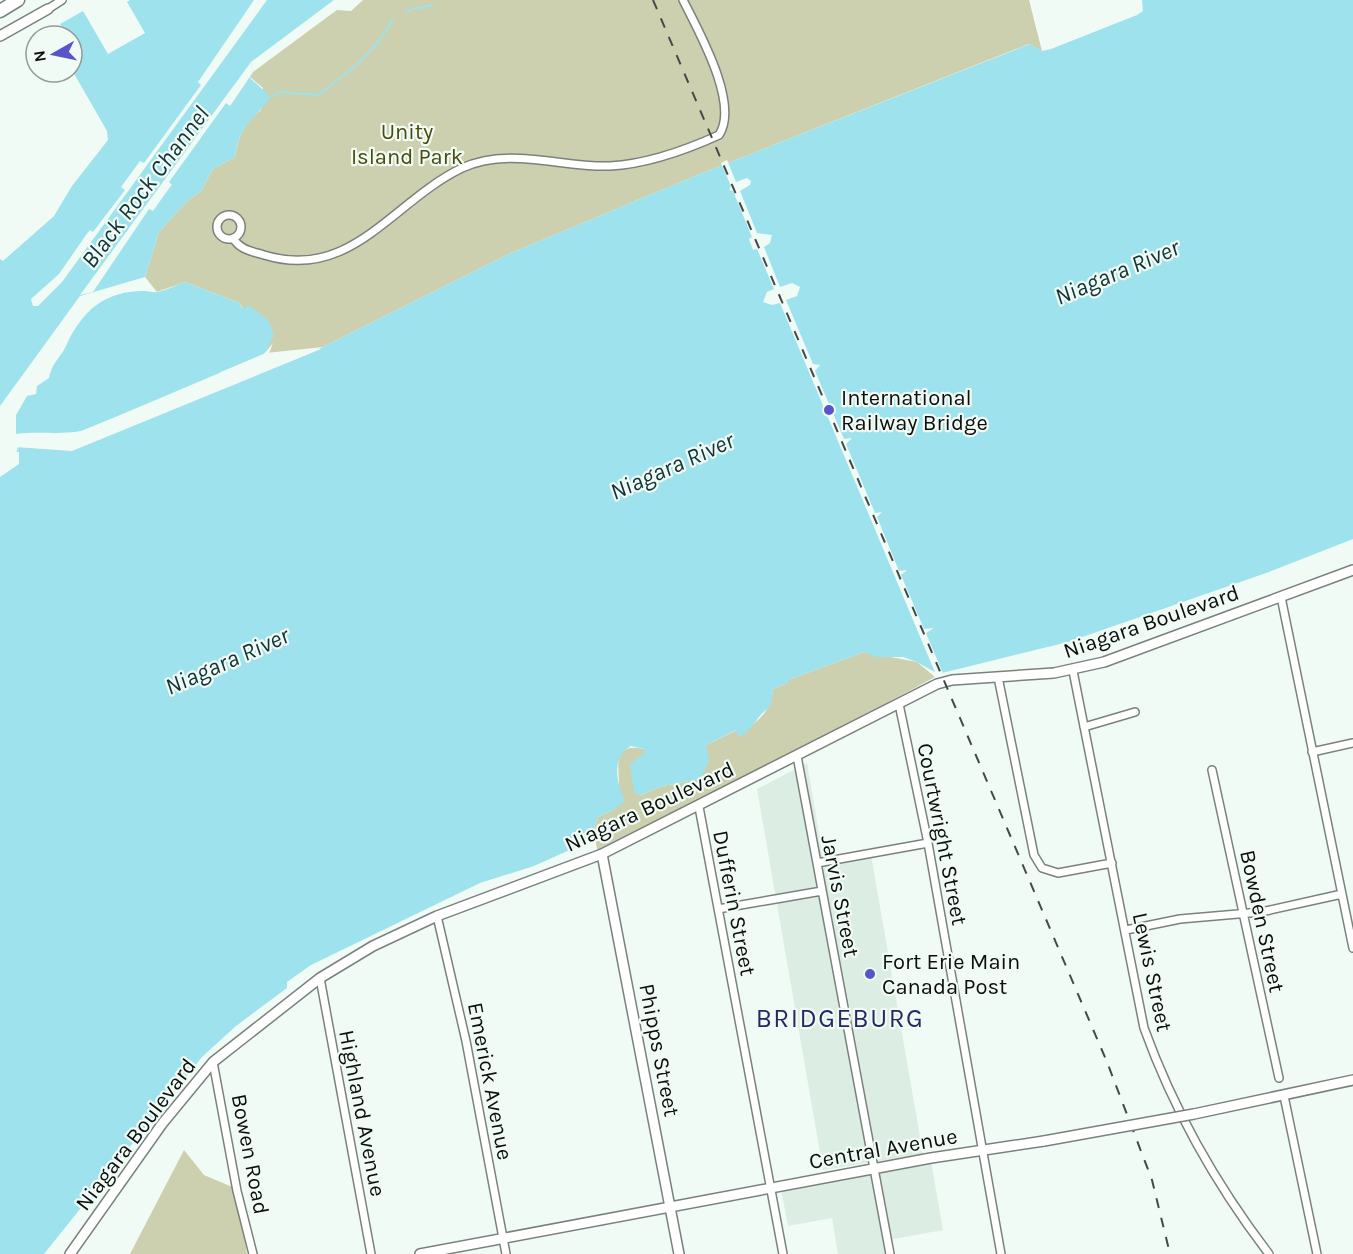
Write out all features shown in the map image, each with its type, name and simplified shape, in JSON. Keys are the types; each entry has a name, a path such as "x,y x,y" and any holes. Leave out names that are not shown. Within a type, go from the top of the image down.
{"highway":[{"path":"0,11 18,0"}],"main road":[{"path":"0,36 48,9"},
{"name":"Niagara Boulevard","path":"70,1254 162,1124 213,1062 320,978 374,946 436,916 602,854 899,704 952,680 1073,670 1104,662 1353,570"},
{"name":"Phipps Street","path":"602,854 679,1254"},
{"name":"Central Avenue","path":"420,1254 874,1168 1194,1114 1353,1080"}],"street":[{"path":"48,9 62,0"},
{"path":"233,238 243,249 276,259 302,261 320,258 354,246 435,184 472,164 496,160 543,159 612,166 670,153 719,135 726,115 723,96 708,48 683,0"},
{"path":"1281,597 1353,948"},
{"name":"Lewis Street","path":"1073,670 1144,1028 1158,1066 1199,1149 1269,1254"},
{"path":"998,677 1034,855 1042,868 1058,873 1112,863"},
{"name":"Courtwright Street","path":"899,704 928,843 1001,1254"},
{"path":"1084,727 1135,712"},
{"path":"1312,752 1353,743"},
{"name":"Jarvis Street","path":"797,756 890,1254"},
{"name":"Bowden Street","path":"1212,770 1278,1078"},
{"name":"Dufferin Street","path":"699,807 783,1254"},
{"path":"817,863 928,843"},
{"path":"718,909 822,891"},
{"path":"1126,930 1186,918 1244,914 1342,894"},
{"name":"Emerick Avenue","path":"436,916 466,1041 506,1254"},
{"name":"Highland Avenue","path":"320,978 371,1254"},
{"name":"Bowen Road","path":"213,1062 237,1191 253,1254"},
{"path":"1284,1096 1317,1254"}],"shaded area":[{"path":"807,763 823,857 870,849 923,1154 823,1170 757,789"},
{"path":"931,1161 943,1230 888,1240 890,1254 838,1254 832,1218 788,1226 781,1189"}],"green space":[{"name":"Unity Island Park","path":"363,0 1029,0 1042,51 1029,44 695,176 511,253 323,347 266,353 240,303 185,282 157,292 145,277 159,232 187,201 201,191 213,169 235,157 243,131 261,110 263,88 250,77 253,72 337,10 351,11"},
{"path":"864,652 917,662 935,677 820,739 598,852 593,831 598,817 615,809 619,790 619,759 621,753 626,749 644,749 646,752 639,759 640,795 663,786 700,779 706,763 706,745 737,730 739,737 766,711 773,689 787,683 788,680"},
{"path":"184,1150 204,1175 237,1189 247,1254 130,1254"}],"water":[{"name":"Black Rock Channel","path":"130,0 334,0 251,62 253,72 250,78 271,97 244,129 235,157 213,169 201,191 187,201 159,232 145,277 80,296 0,406 0,259 3,261 54,216 72,186 108,140 107,131 80,84 84,84 84,24 60,24 83,11 108,54 145,33 127,2"},
{"name":"Niagara River","path":"1142,0 1353,0 1353,539 1269,572 1068,642 938,674 903,657 877,657 864,652 788,680 787,683 773,689 770,706 747,732 739,737 736,730 706,745 709,761 700,779 663,786 640,795 634,792 630,764 646,752 644,749 631,746 620,757 617,772 625,801 598,817 593,831 574,848 534,866 480,883 311,965 287,982 287,988 236,1026 202,1057 44,1254 0,1254 0,468 13,460 19,445 75,448 323,347 511,253 695,176 1030,44 1042,51 1051,49 1137,15 1143,11"},
{"path":"185,282 240,303 242,308 250,306 268,320 274,334 266,353 221,372 216,377 81,431 16,434 16,415 27,396 36,394 37,386 49,378 54,364 87,313 106,299 117,295 130,292 158,292"}],"pier":[{"path":"254,0 267,0 62,282 38,306 33,306 31,299 59,274 90,230 93,232 125,190 121,187 140,161 144,163 201,85 198,82"},
{"path":"251,62 253,72 230,106 226,103 169,182 172,185 153,211 149,209 93,292 80,295"},
{"name":"International Railway Bridge","path":"727,160 736,182 747,178 751,181 750,185 740,191 757,233 772,235 770,243 764,247 780,287 792,283 800,287 797,296 786,300 813,364 820,365 815,371 844,439 852,438 846,444 875,513 882,512 877,517 899,571 907,570 901,575 924,629 934,628 926,633 944,676 937,677 780,303 772,305 763,302 767,292 774,289 757,249 753,250 749,239 752,237 733,191 729,190 731,186 721,163"},
{"path":"273,343 268,356 223,374 218,379 82,434 66,437 14,435 73,435 264,354"},
{"path":"314,348 321,349 72,451 15,447 19,442 75,445"},
{"path":"13,451 19,452 19,464 0,477 0,465 13,459"}],"waterway":[{"path":"406,11 433,5"},
{"path":"271,97 279,92 318,95 369,53 393,19"}],"railway":[{"path":"653,0 1107,1062 1152,1180 1170,1254"}],"place":[{"name":"International Railway Bridge","path":"829,410"},
{"name":"Fort Erie Main Canada Post","path":"870,974"}],"district":[{"name":"BRIDGEBURG","path":"840,1018"}]}
